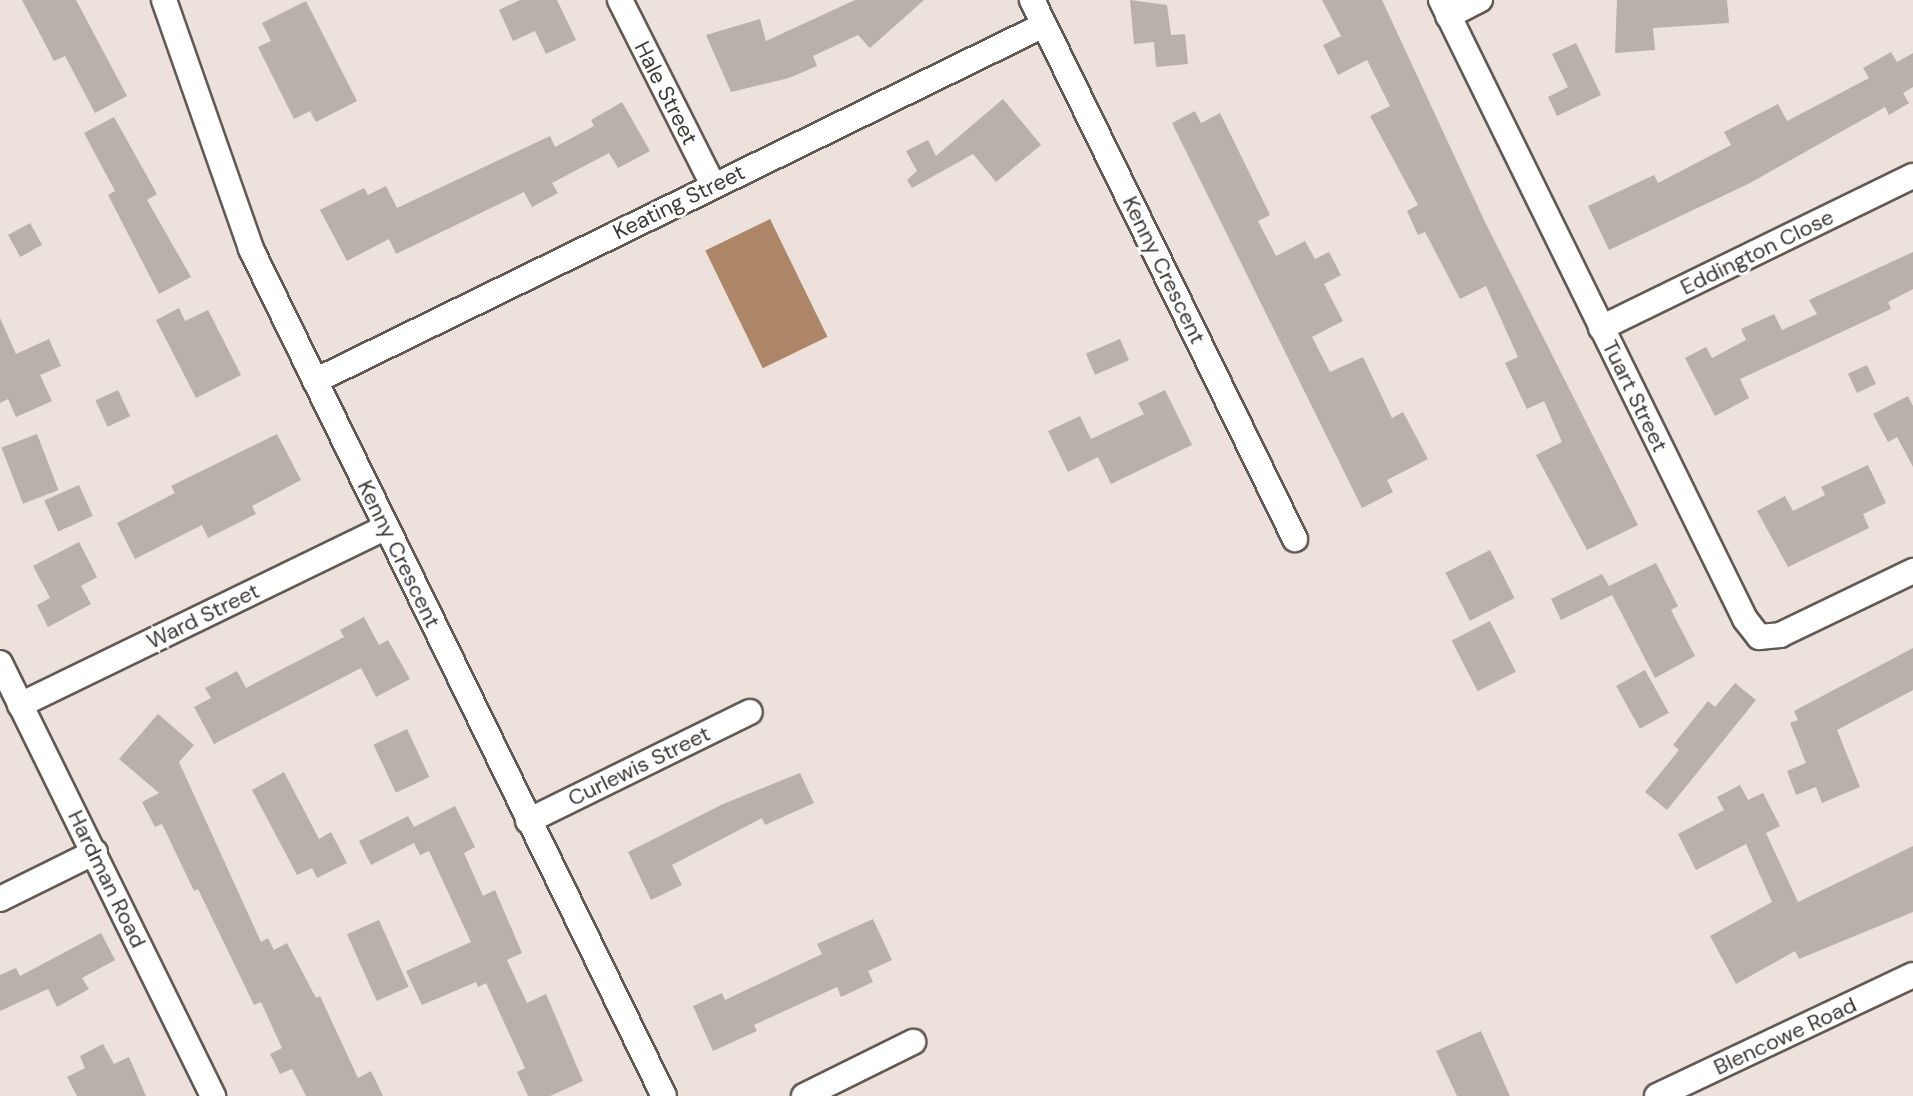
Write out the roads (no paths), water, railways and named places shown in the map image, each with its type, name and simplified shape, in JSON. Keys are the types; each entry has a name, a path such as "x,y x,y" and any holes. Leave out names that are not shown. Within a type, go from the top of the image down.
{"street":[{"name":"Kenny Crescent","path":"164,0 251,249 664,1096"},
{"name":"Hale Street","path":"620,0 713,185"},
{"name":"Kenny Crescent","path":"1032,0 1295,539"},
{"path":"1444,8 1480,0"},
{"name":"Tuart Street","path":"1444,8 1745,619 1759,637 1780,635 1913,571"},
{"name":"Keating Street","path":"315,381 1044,25"},
{"name":"Eddington Close","path":"1601,328 1913,176"},
{"name":"Ward Street","path":"20,705 386,527"},
{"name":"Hardman Road","path":"0,663 213,1096"},
{"name":"Curlewis Street","path":"528,821 750,712"},
{"path":"0,899 95,852"},
{"name":"Blencowe Road","path":"1657,1096 1913,975"},
{"path":"804,1096 913,1042"}]}
